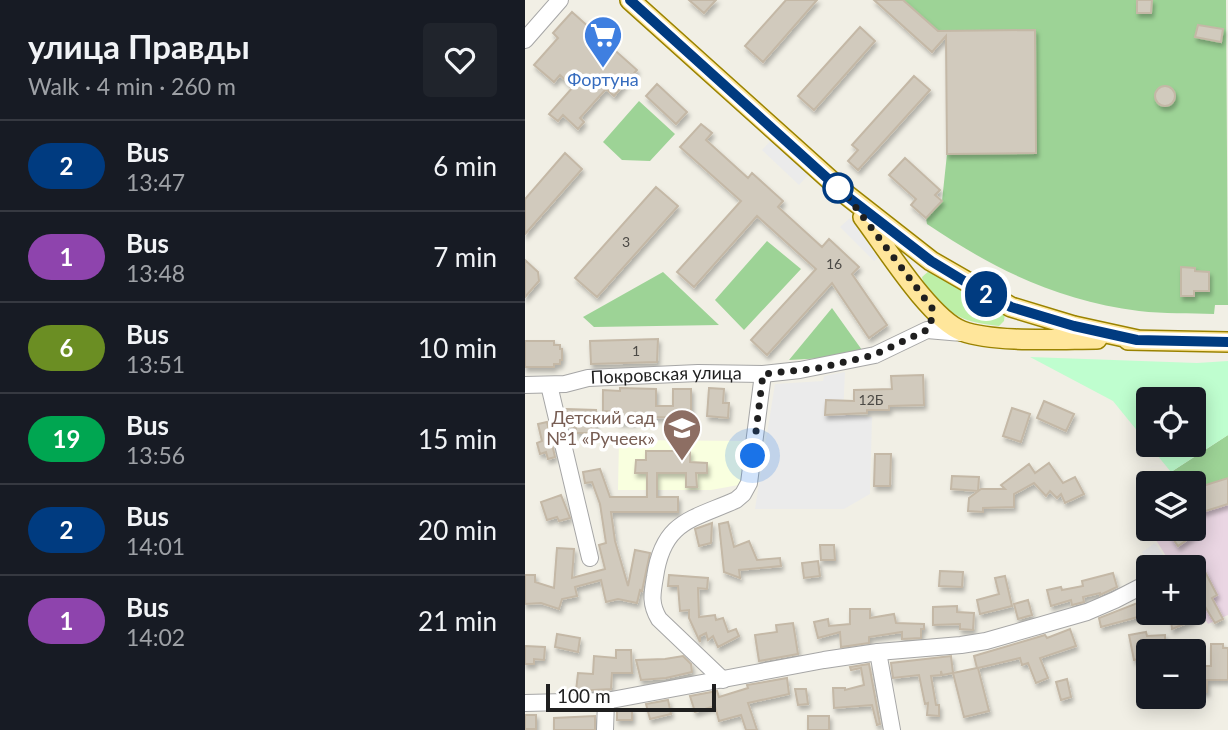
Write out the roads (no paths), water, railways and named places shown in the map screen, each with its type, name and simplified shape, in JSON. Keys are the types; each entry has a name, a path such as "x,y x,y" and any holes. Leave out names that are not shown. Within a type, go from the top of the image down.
{"main road":[{"path":"630,0 848,197 931,261 1011,307 1074,326 1137,340"},
{"path":"848,197 932,308 949,324 975,334 1228,342"},
{"path":"911,281 914,269 920,263 931,261"},
{"path":"1005,337 1014,322 1011,307"}],"street":[{"path":"525,40 560,0"},
{"path":"932,308 931,323 927,330 975,334"},
{"name":"Покровская улица","path":"525,386 549,386 587,378 698,373 763,374 819,368 874,355 927,330"},
{"path":"723,680 659,619 651,602 657,565 663,545 672,531 736,500 749,483 763,374"},
{"path":"549,386 590,558"},
{"path":"525,703 606,701 824,660 986,641 1087,612 1136,589"},
{"path":"879,652 893,730"},
{"path":"605,730 606,701"}],"place":[{"name":"Фортуна","path":"603,69"},
{"name":"Детский сад №1 «Ручеек»","path":"682,462"}]}
